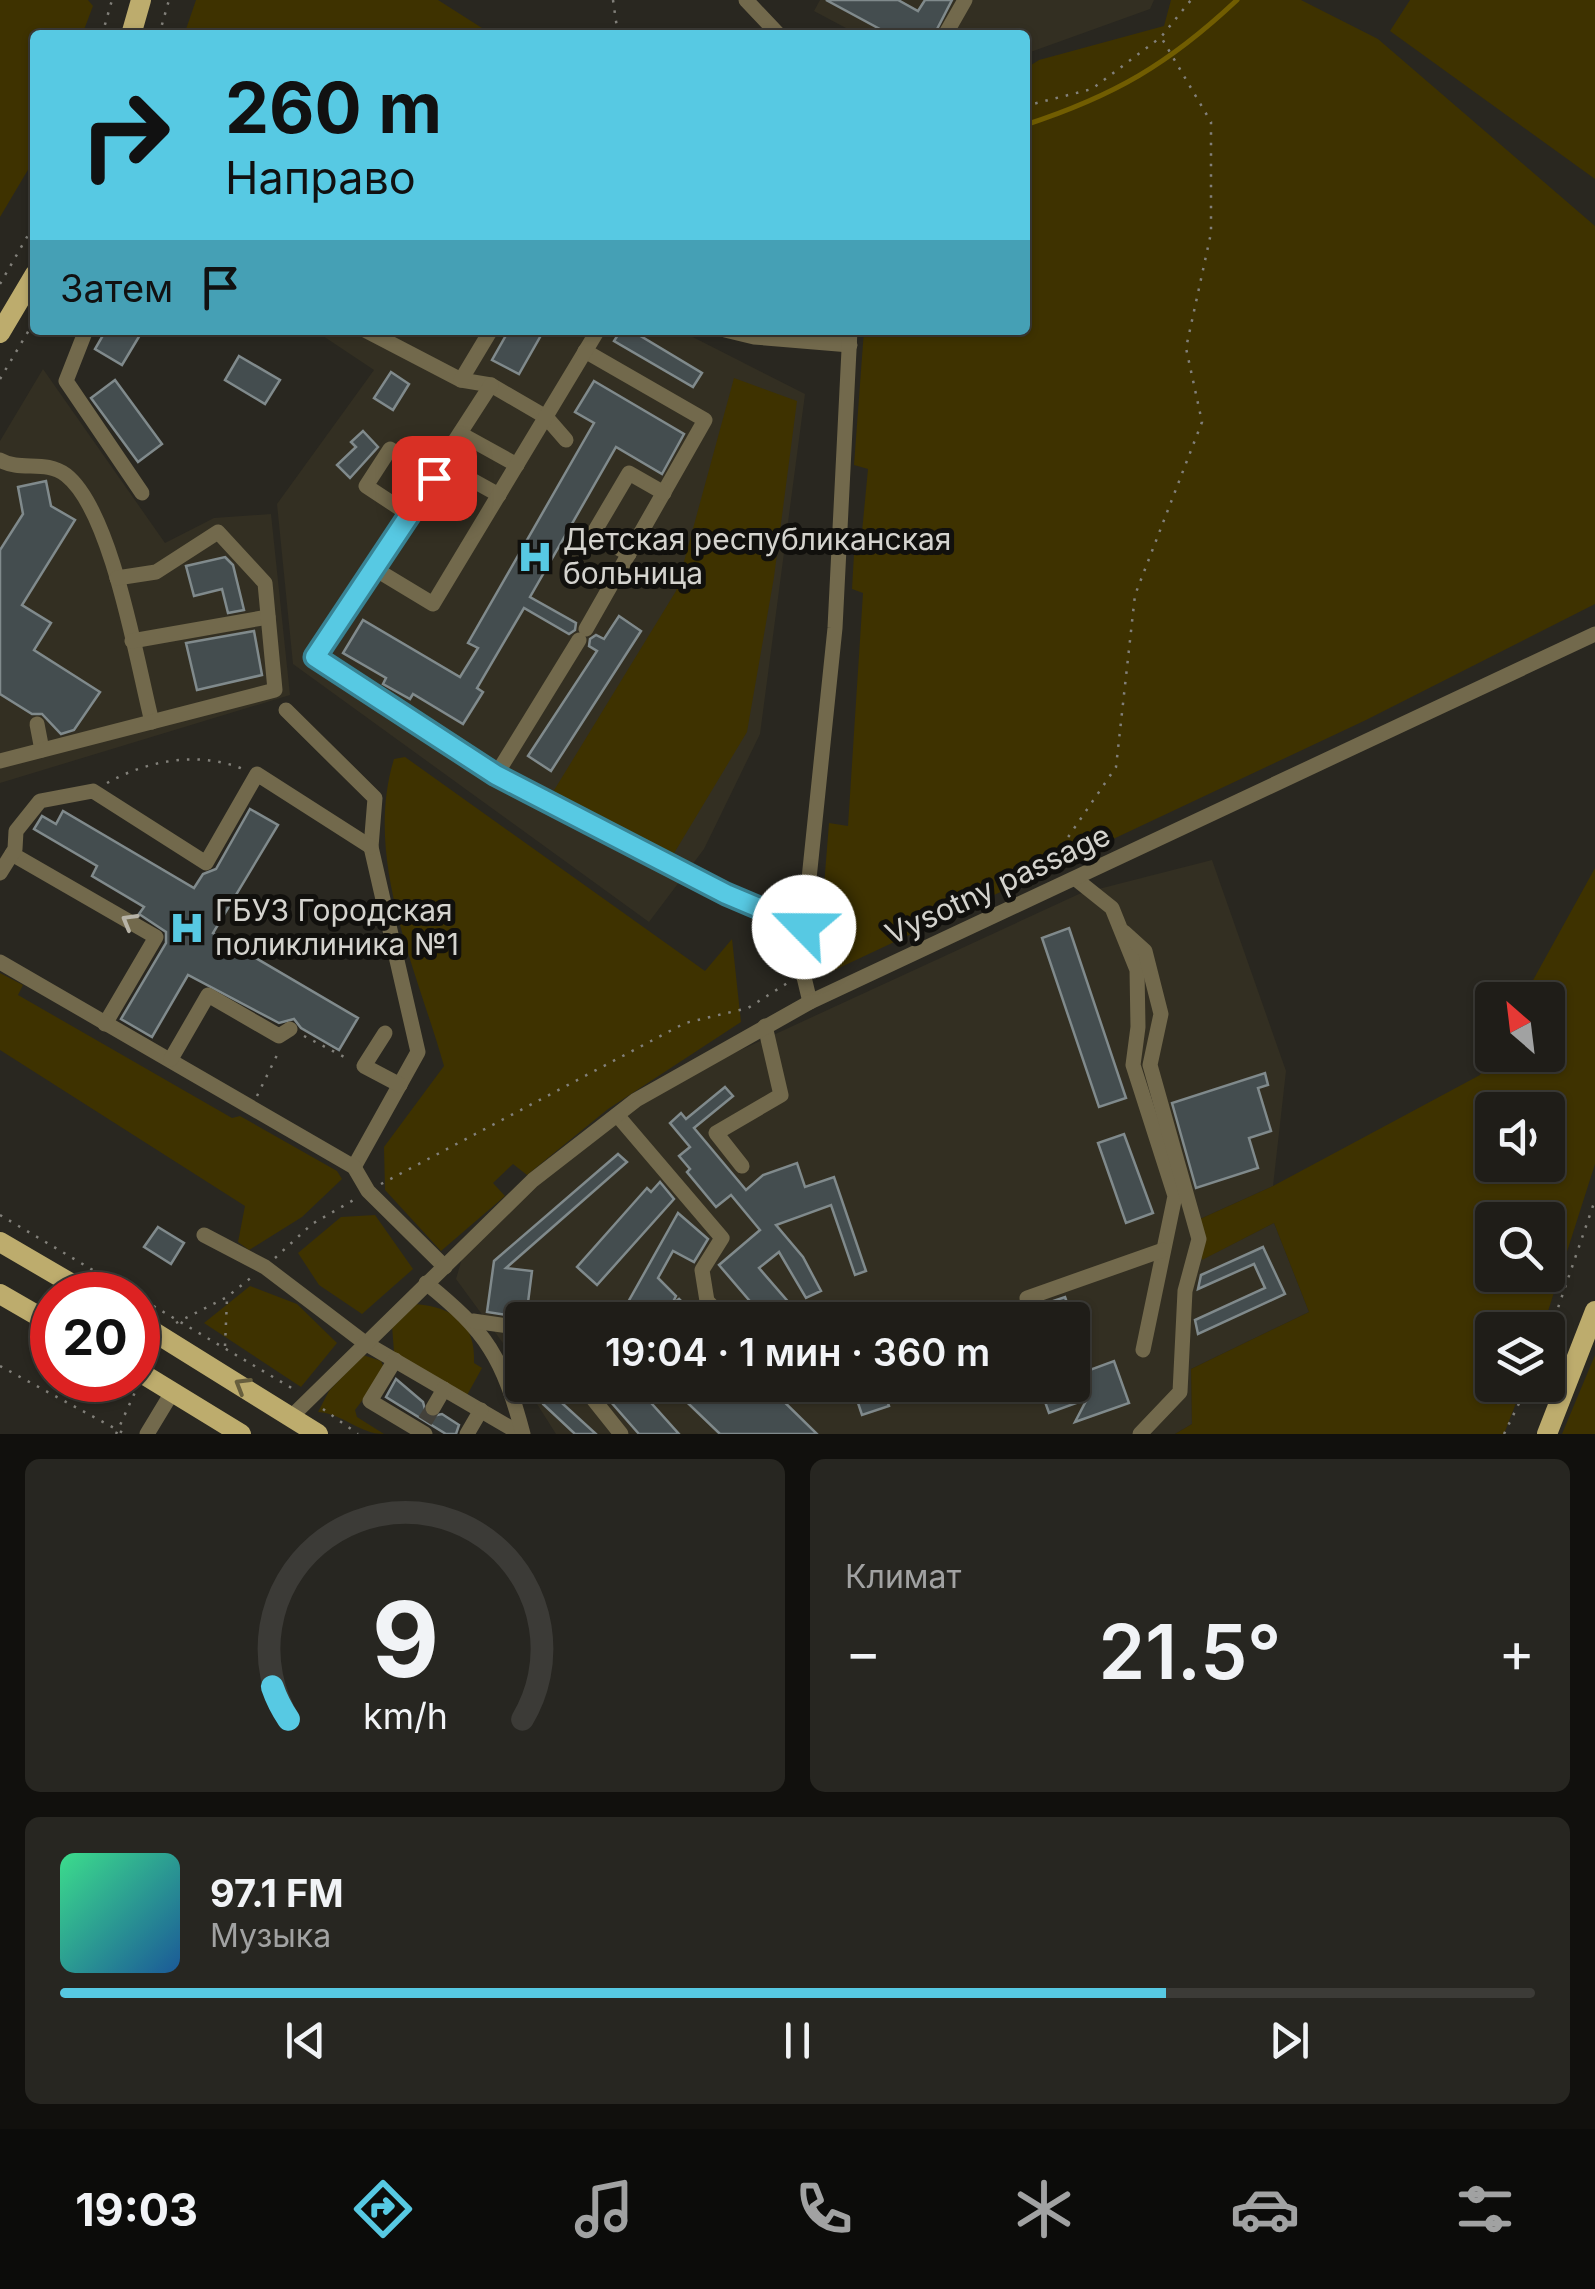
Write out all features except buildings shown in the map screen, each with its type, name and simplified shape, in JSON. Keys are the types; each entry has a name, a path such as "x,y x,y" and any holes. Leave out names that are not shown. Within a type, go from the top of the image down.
{"main road":[{"path":"133,30 142,0"},
{"path":"0,333 30,282"},
{"path":"0,1242 52,1272"},
{"path":"0,1294 30,1311"},
{"path":"1547,1434 1595,1311"},
{"path":"160,1335 318,1434"},
{"path":"160,1384 240,1434"}],"street":[{"path":"746,0 774,30"},
{"path":"949,30 965,0"},
{"path":"84,335 66,381 142,494"},
{"path":"375,335 462,380 491,386 546,416 566,440"},
{"path":"462,380 487,335"},
{"path":"375,569 433,604 595,335"},
{"path":"743,335 850,337 835,628 804,927 803,973 810,1002"},
{"path":"496,775 583,635 706,420 585,351"},
{"path":"491,386 315,657 496,775 726,894 804,927"},
{"path":"461,434 516,465"},
{"path":"410,515 366,486 390,449 498,495"},
{"path":"0,460 8,465 43,464 64,474 82,492 116,578 152,722"},
{"path":"629,554 593,534 628,472 664,493"},
{"path":"0,761 275,690 265,584 218,532 156,572 116,578"},
{"path":"132,641 268,618"},
{"name":"Vysotny passage","path":"292,1416 533,1180 617,1115 765,1026 1595,634"},
{"path":"286,710 375,798 371,847 418,1052 354,1167"},
{"path":"37,724 42,750"},
{"path":"0,873 12,854 16,831 40,801 92,791 206,862 257,774 371,847"},
{"path":"12,854 156,937 105,1024"},
{"path":"1077,880 1112,908 1137,970 1138,1027 1133,1065 1175,1196 1143,1350"},
{"path":"1124,932 1145,952 1162,1014 1150,1065 1198,1238 1185,1291 1180,1392 1140,1434"},
{"path":"0,962 354,1167 368,1191 444,1267"},
{"path":"171,1059 208,994 279,1036 297,1032"},
{"path":"742,1166 716,1134 781,1095 765,1026"},
{"path":"385,1033 364,1066 400,1085"},
{"path":"617,1115 722,1238 702,1270 708,1302"},
{"path":"204,1235 264,1267 366,1342 522,1434"},
{"path":"1027,1298 1163,1250"},
{"path":"426,1283 473,1320 493,1349 512,1393 522,1434"},
{"path":"473,1320 505,1325"},
{"path":"395,1360 370,1402 425,1423 444,1389"},
{"path":"147,1434 173,1391"},
{"path":"596,1402 621,1434"},
{"path":"467,1434 481,1410"}],"path":[{"path":"103,30 112,0"},
{"path":"160,30 169,0"},
{"path":"614,0 617,30"},
{"path":"1030,105 1092,89 1161,36 1192,0"},
{"path":"1077,880 1060,850 1116,767 1135,595 1202,422 1186,348 1211,232 1211,122 1161,36"},
{"path":"0,284 30,232"},
{"path":"0,380 30,329"},
{"path":"92,791 130,770 197,757 227,762 257,774"},
{"path":"165,1338 178,1319 226,1297 312,1224 368,1191 685,1023 748,1008 803,973"},
{"path":"252,1106 297,1032 350,1060"},
{"path":"1556,1312 1595,1200"},
{"path":"0,1215 226,1348 358,1434"},
{"path":"226,1297 226,1348"},
{"path":"0,1366 125,1434"},
{"path":"118,1432 130,1402"},
{"path":"1504,1434 1520,1402"}],"shaded area":[{"path":"0,0 88,0 93,6 84,30 30,30 30,166 0,217"},
{"path":"196,0 438,0 485,30 186,30"},
{"path":"820,0 1154,0 1150,9 1030,52 1030,30 850,30 814,11"},
{"path":"1171,0 1301,0 1378,39 1595,226 1595,604 1366,720 822,976 820,936 829,823 848,826 863,593 852,589 854,554 860,553 868,469 854,465 864,335 1030,335 1030,66 1164,26"},
{"path":"1410,0 1595,0 1595,179 1390,31"},
{"path":"322,335 689,335 805,394 760,734 704,849 649,922 293,664 277,504 374,370"},
{"path":"43,369 165,543 214,518 271,514 290,695 0,783 0,441"},
{"path":"734,378 797,401 774,577 747,732 673,855 553,792 676,591"},
{"path":"405,757 705,971 732,939 741,1022 608,1109 527,1175 513,1164 493,1183 505,1196 441,1251 385,1190 384,1147 444,1066 408,953 389,875 386,797 394,759"},
{"path":"1212,860 1286,1071 1273,1186 1200,1219 1203,1259 1274,1223 1309,1312 1191,1369 1192,1424 1175,1434 556,1434 536,1402 1090,1402 1090,1302 505,1302 505,1346 456,1279 463,1255 533,1189 640,1105 719,1060 1079,894"},
{"path":"1595,868 1595,1164 1565,1258 1565,1202 1475,1202 1475,1292 1554,1292 1548,1312 1475,1312 1475,1402 1516,1402 1504,1434 1175,1434 1192,1424 1191,1369 1309,1312 1274,1223 1202,1260 1200,1219 1273,1186 1480,1075 1565,1072 1565,982 1532,982"},
{"path":"0,973 23,985 18,995 232,1118 240,1116 337,1171 342,1179 302,1217 249,1250 238,1242 245,1206 0,1050"},
{"path":"375,1215 413,1269 362,1314 319,1285 298,1253 341,1217"},
{"path":"250,1286 297,1304 337,1343 301,1387 204,1323"},
{"path":"415,1304 441,1309 466,1328 474,1349 474,1363 482,1368 466,1397 394,1352 392,1326"},
{"path":"363,1355 381,1361 385,1370 355,1410 357,1417 384,1434 318,1412 329,1391"},
{"path":"1595,1355 1595,1434 1562,1434"}],"waterway":[{"path":"1030,123 1139,76 1188,42 1237,0"}],"tunnel":[{"path":"425,1421 433,1408"}],"place":[{"name":"Детская республиканская больница","path":"535,557"},
{"name":"ГБУЗ Городская поликлиника №1","path":"187,928"}],"route":[{"path":"434,478 315,657 496,775 726,894 804,927"}]}
